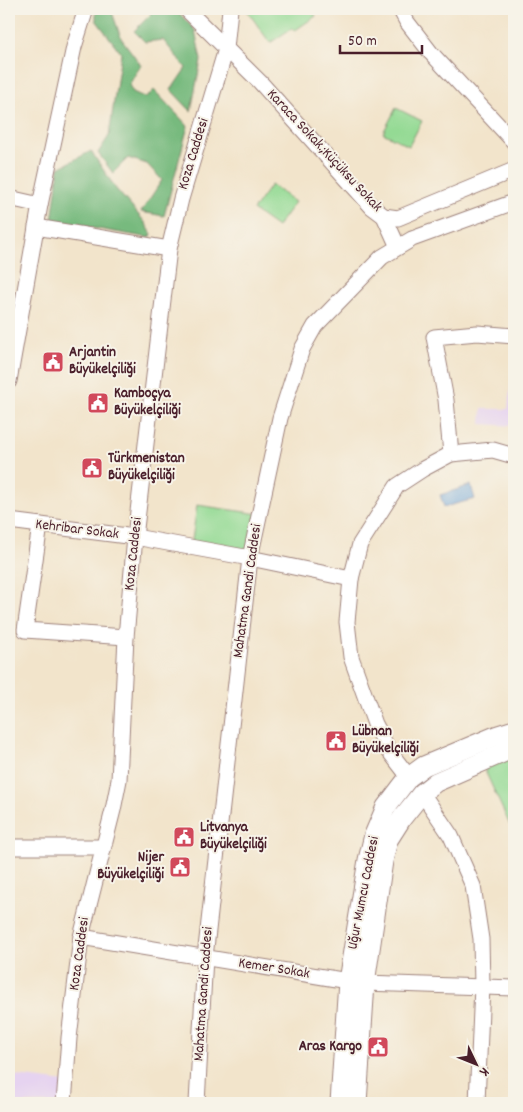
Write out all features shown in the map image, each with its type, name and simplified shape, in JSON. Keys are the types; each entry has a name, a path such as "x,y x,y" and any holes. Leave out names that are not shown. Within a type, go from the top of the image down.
{"main road":[{"name":"Uğur Mumcu Caddesi","path":"340,1103 357,982 368,860 374,835 386,807 409,777 424,766 514,730"},
{"name":"Uğur Mumcu Caddesi","path":"357,1103 357,982 388,840 402,818 422,793 436,782 514,748"}],"street":[{"path":"9,381 40,205 74,47 86,9"},
{"name":"Karaca Sokak.;Küçüksu Sokak","path":"186,9 260,82 372,207 384,216 398,218 514,170"},
{"name":"Koza Caddesi","path":"64,1103 69,1038 81,937 119,780 126,637 135,537 169,249 181,199 226,49 230,9"},
{"path":"400,9 407,22 431,53 514,142"},
{"path":"9,198 40,205"},
{"name":"Mahatma Gandi Caddesi","path":"197,1103 205,957 250,558 280,418 302,349 315,326 382,257 412,239 514,202"},
{"path":"384,216 398,247"},
{"path":"36,227 169,249"},
{"path":"451,454 446,400 434,337 477,333 514,336"},
{"path":"409,777 390,751 375,724 351,657 347,622 351,579 360,544 397,486 451,454 494,450 514,456"},
{"name":"Kehribar Sokak","path":"9,521 135,537 351,579"},
{"path":"40,526 25,630 126,637"},
{"path":"422,793 451,836 473,886 481,939 482,986 476,1103"},
{"path":"9,847 103,847"},
{"name":"Kemer Sokak","path":"81,937 357,982 514,988"}],"shaded area":[{"path":"512,371 514,372 514,426 481,424 482,409 508,409"},
{"path":"9,1075 65,1082 64,1103 9,1103"}],"green space":[{"path":"96,9 111,9 121,38 141,65 129,85 133,92 146,98 154,90 188,126 164,216 141,212 162,180 147,164 128,158 113,173 98,153 109,136 121,53 96,20"},
{"path":"147,9 175,9 195,30 201,60 191,111 171,90 186,68 163,40 145,42 134,31 151,14"},
{"path":"246,9 311,9 316,16 294,31 292,28 270,43"},
{"path":"396,108 422,121 409,146 383,133"},
{"path":"91,151 116,189 144,221 152,234 150,238 52,221 59,168"},
{"path":"271,185 295,202 277,227 253,210"},
{"path":"197,505 259,514 250,558 191,547"},
{"path":"514,750 514,834 481,762"}],"water":[{"path":"471,485 475,499 444,507 440,495"}],"place":[{"name":"Arjantin Büyükelçiliği","path":"53,362"},
{"name":"Kamboçya Büyükelçiliği","path":"98,403"},
{"name":"Türkmenistan Büyükelçiliği","path":"92,468"},
{"name":"Lübnan Büyükelçiliği","path":"336,741"},
{"name":"Litvanya Büyükelçiliği","path":"184,837"},
{"name":"Nijer Büyükelçiliği","path":"180,867"},
{"name":"Aras Kargo","path":"378,1047"}]}
